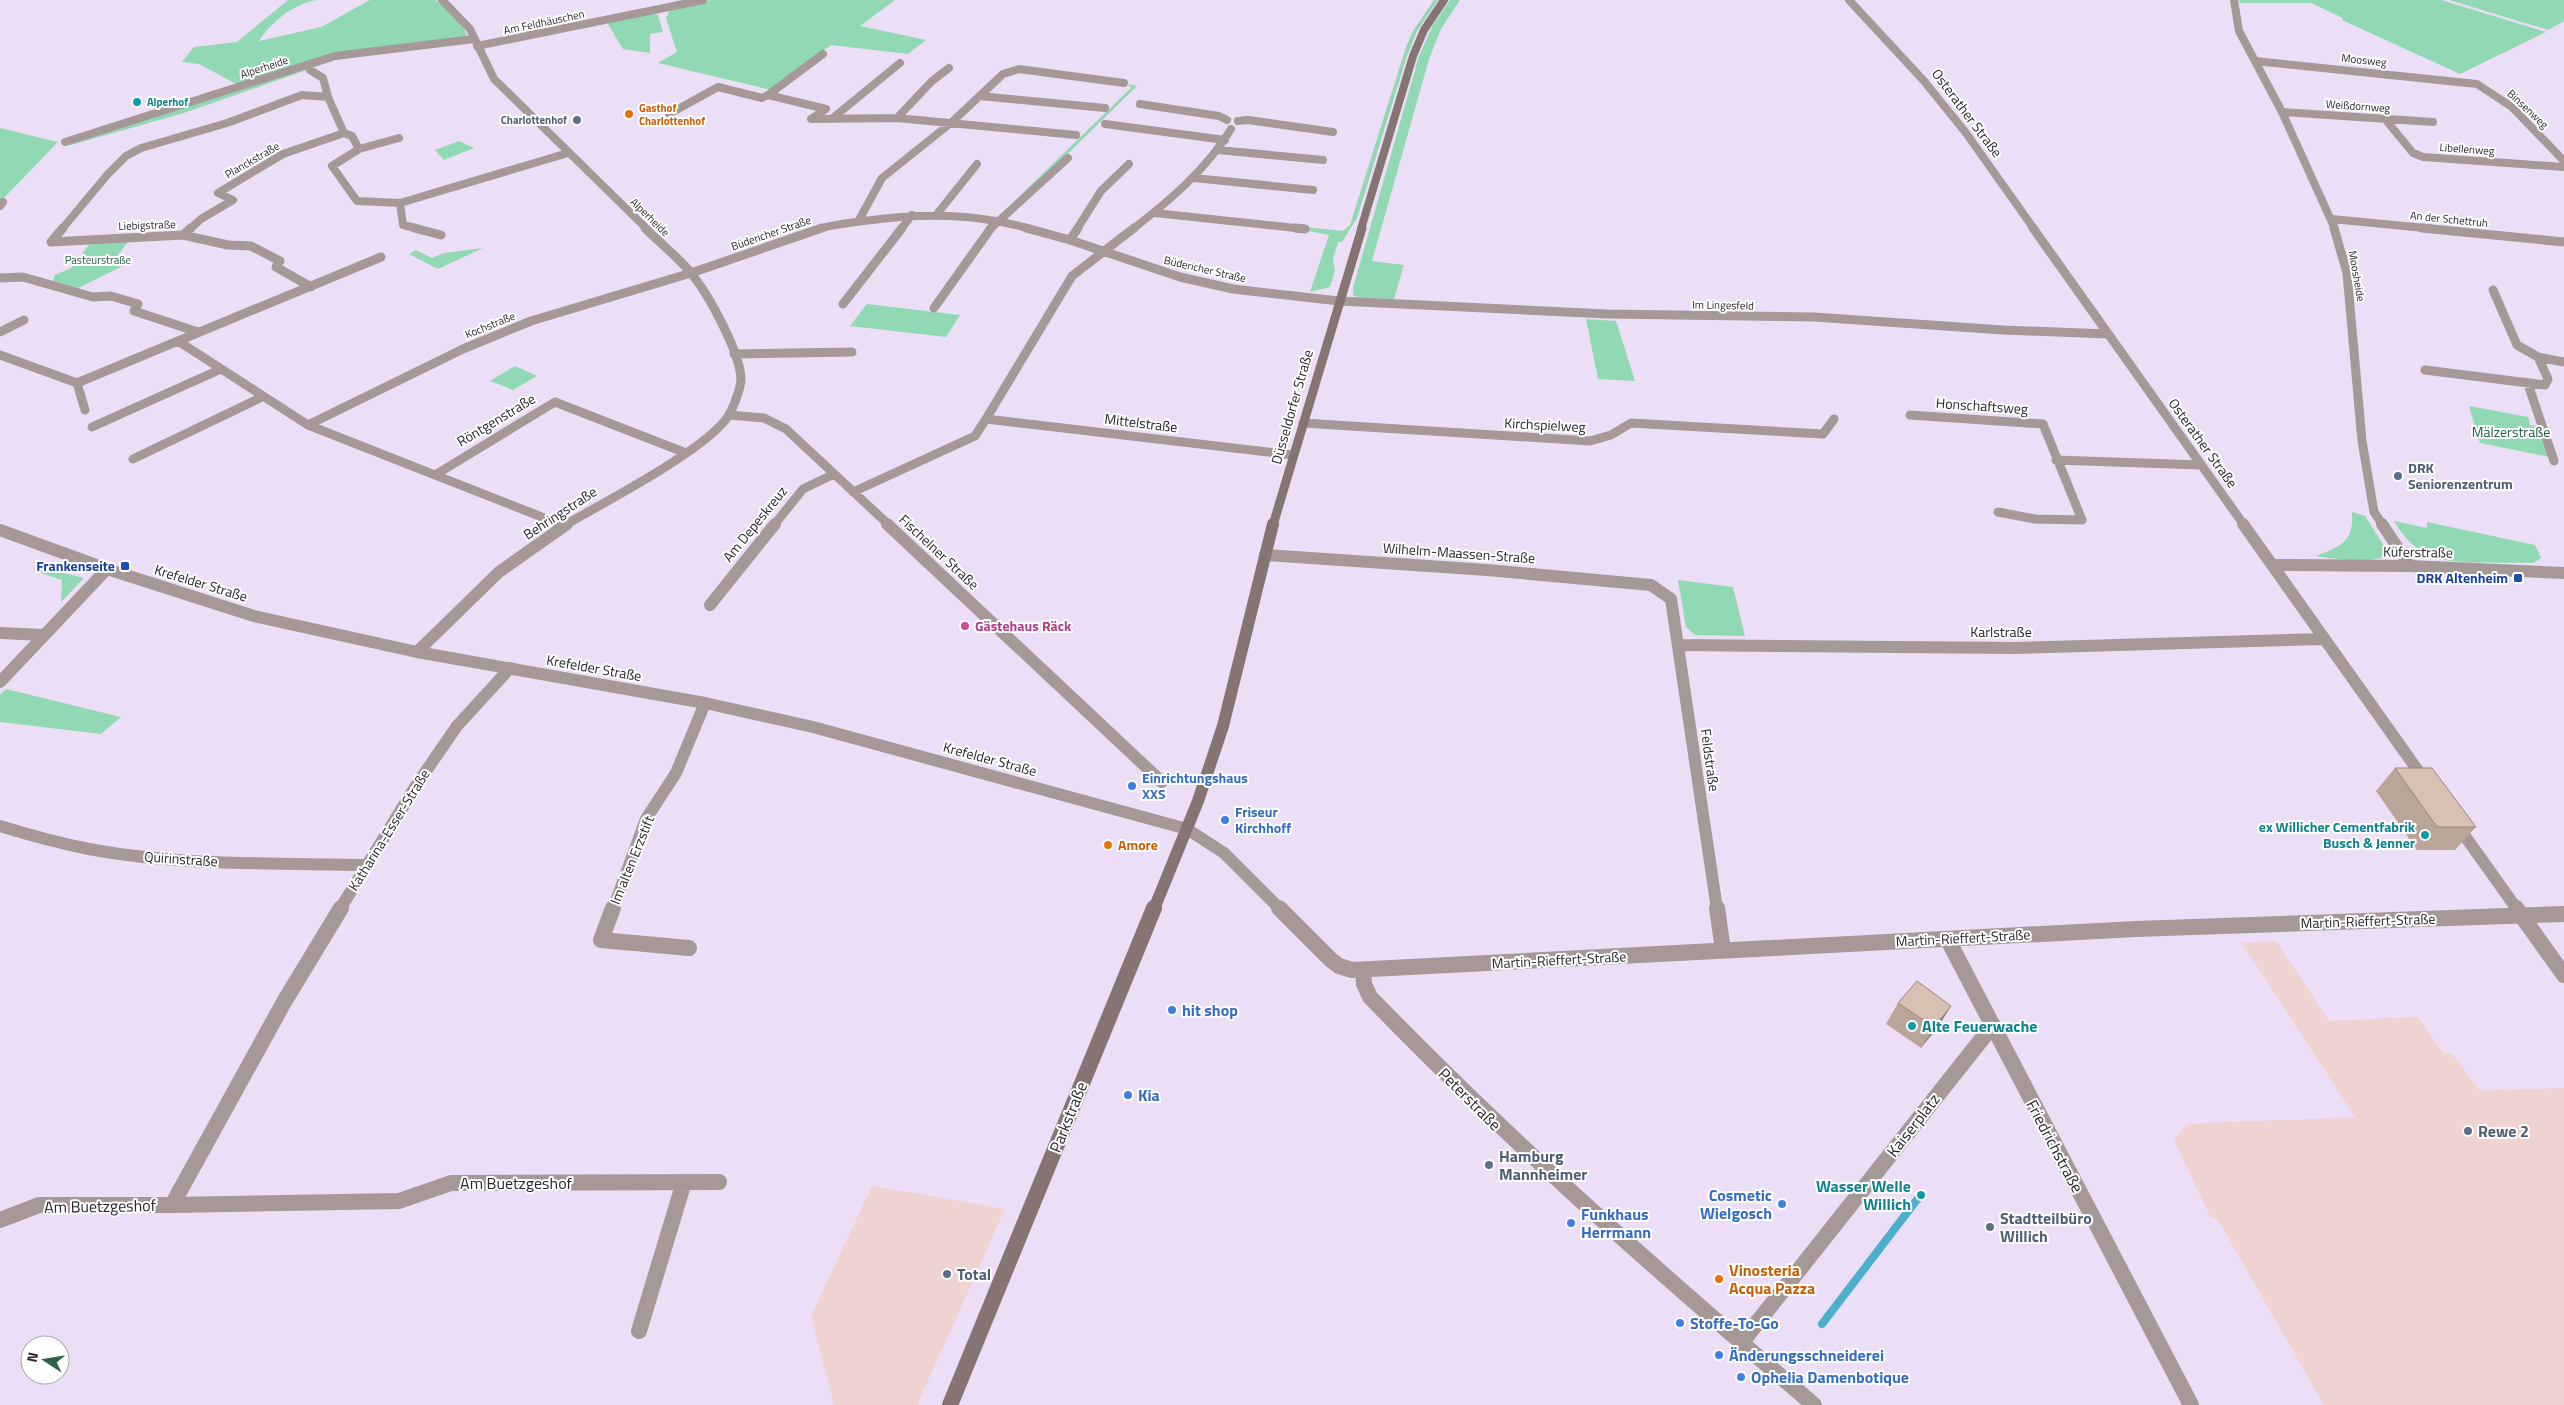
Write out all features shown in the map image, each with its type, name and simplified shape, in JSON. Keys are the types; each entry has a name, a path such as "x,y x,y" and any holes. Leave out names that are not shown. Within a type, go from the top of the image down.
{"main road":[{"name":"Düsseldorfer Straße","path":"1186,829 1223,726 1264,555 1413,56 1424,30 1444,0"},
{"name":"Parkstraße","path":"950,1405 1186,829"}],"street":[{"name":"Alperheide","path":"442,0 458,14 476,42 494,79 691,273 716,308 734,354"},
{"name":"Am Feldhäuschen","path":"476,42 703,0"},
{"name":"Osterather Straße","path":"1849,0 1924,81 1953,116 2432,790"},
{"name":"Moosheide","path":"2234,0 2239,31 2282,112 2332,219 2347,273 2362,441 2374,512 2410,566"},
{"name":"Alperheide","path":"65,142 335,56 476,42"},
{"path":"670,114 718,87 762,98 823,54"},
{"name":"Moosweg","path":"2255,61 2471,82"},
{"path":"834,118 900,63"},
{"path":"897,118 929,84 949,68"},
{"path":"860,220 882,178 952,122 1003,74 1020,69 1124,83"},
{"path":"310,70 323,78 327,85 328,97 344,134 352,136 359,149"},
{"name":"Binsenweg","path":"2471,82 2482,86 2495,95 2534,129 2564,161"},
{"name":"Liebigstraße","path":"311,287 276,267 280,261 251,246 228,245 183,235 51,242 108,174 126,156 141,148 227,123 327,85"},
{"name":"Liebigstraße","path":"302,95 328,97"},
{"path":"768,95 826,109 811,119 897,118 1076,135"},
{"path":"980,96 1105,108"},
{"path":"1140,104 1219,116 1238,122 1248,120 1333,132"},
{"name":"Weißdornweg","path":"2282,112 2433,122"},
{"name":"Libellenweg","path":"2385,119 2413,154 2423,157 2564,166"},
{"path":"1227,120 1219,123 1220,127 1231,129 1240,126 1238,122"},
{"path":"1105,124 1226,140"},
{"path":"853,492 975,436 1072,276 1102,251 1155,213 1194,178 1226,140 1231,129"},
{"name":"Planckstraße","path":"183,235 201,219 233,200 218,194 283,154 344,134"},
{"path":"399,138 359,149 332,166 357,201 400,204 568,153"},
{"path":"1218,150 1323,160"},
{"path":"934,308 992,226 1001,221 1068,158"},
{"path":"937,214 977,164"},
{"path":"1070,240 1102,191 1130,164"},
{"path":"1194,178 1312,190"},
{"path":"400,204 402,225 441,235"},
{"path":"1155,213 1304,229"},
{"name":"Büdericher Straße","path":"691,273 799,235 860,220 937,214 1001,221 1070,240 1180,277 1233,289 1339,301"},
{"path":"843,304 912,215"},
{"name":"An der Schettruh","path":"2332,219 2564,242"},
{"path":"0,355 77,383 381,257"},
{"name":"Kochstraße","path":"308,425 463,349 502,332 559,312 691,273"},
{"path":"0,278 23,277 93,297 111,296 138,304 134,311 198,332"},
{"path":"2493,290 2518,344 2538,357 2564,362"},
{"name":"Im Lingesfeld","path":"1339,301 1607,314 1814,318 2003,330 2107,334"},
{"path":"0,332 24,320"},
{"path":"178,341 308,425 564,526"},
{"path":"729,414 741,380 734,354 852,352"},
{"path":"2425,370 2546,385 2548,379 2538,357"},
{"path":"92,427 220,369"},
{"path":"77,383 85,410"},
{"path":"2528,384 2554,461"},
{"path":"133,458 262,397"},
{"name":"Röntgenstraße","path":"435,475 555,402 686,453"},
{"name":"Behringstraße","path":"417,652 499,572 564,526 686,453 715,431 729,414"},
{"name":"Fischelner Straße","path":"729,414 764,418 786,430 1162,782"},
{"name":"Honschaftsweg","path":"1910,415 2043,424 2056,460 2082,520 2035,519 1998,512"},
{"name":"Mittelstraße","path":"986,419 1293,455"},
{"name":"Kirchspielweg","path":"1303,423 1590,441 1611,435 1631,423 1824,434 1834,419"},
{"path":"2056,460 2200,465"},
{"name":"Am Depeskreuz","path":"710,605 803,489 834,474"},
{"name":"Krefelder Straße","path":"0,530 106,569 254,616 417,652 705,703 813,727 1186,829"},
{"name":"Wilhelm-Maassen-Straße","path":"1264,555 1497,570 1651,585"},
{"name":"Küferstraße","path":"2272,565 2410,566 2564,573"},
{"path":"0,682 106,569"},
{"name":"Feldstraße","path":"1651,585 1671,599 1723,950"},
{"path":"0,633 44,635"},
{"name":"Karlstraße","path":"1678,645 2014,648 2324,639"},
{"name":"Katharina-Esser-Straße","path":"284,1002 366,865 457,726 510,668"},
{"name":"Im alten Erzstift","path":"689,948 601,940 646,819 676,772 705,703"},
{"path":"2449,814 2564,975"},
{"name":"Quirinstraße","path":"0,826 34,838 165,860 366,865"},
{"path":"1186,829 1224,853 1335,964 1348,969 1363,971"},
{"name":"Martin-Rieffert-Straße","path":"1363,971 2136,929 2520,914 2564,914"},
{"name":"Friedrichstraße","path":"1948,940 2190,1405"},
{"name":"Peterstraße","path":"1363,971 1364,984 1370,997 1497,1126 1563,1187 1814,1405"},
{"name":"Am Buetzgeshof","path":"172,1205 284,1002"},
{"name":"Kaiserplatz","path":"1741,1343 1993,1025"},
{"path":"638,1331 684,1182"},
{"name":"Am Buetzgeshof","path":"0,1220 39,1206 399,1201 452,1183 719,1182"}],"shaded area":[{"path":"2276,941 2329,1021 2418,1017 2444,1054 2452,1054 2480,1091 2564,1088 2564,1405 2324,1405 2217,1218 2211,1218 2174,1140 2187,1124 2355,1117 2242,943"},
{"path":"872,1186 1005,1209 917,1405 834,1405 811,1316"}],"green space":[{"path":"288,0 316,0 307,2 283,15 259,41 321,27 370,0 435,0 461,22 467,35 463,38 361,51 238,85 199,64 182,62 194,47 237,42"},
{"path":"710,0 895,0 860,26 926,40 908,54 831,45 771,90 658,63 677,52 666,18 671,8"},
{"path":"1434,0 1438,0 1417,31 1407,56 1357,218 1342,242 1338,242 1333,259 1335,270 1330,287 1310,292 1329,235 1303,230 1304,227 1343,231 1350,225 1406,47 1413,31"},
{"path":"1450,0 1460,0 1441,29 1429,59 1372,261 1404,265 1394,299 1360,298 1353,295 1353,288 1419,56 1433,25"},
{"path":"2239,0 2441,0 2546,32 2460,74 2342,20 2343,18 2311,3 2240,3"},
{"path":"2449,0 2564,0 2564,21 2548,30"},
{"path":"651,13 658,15 663,32 650,34 650,53 623,49 606,21"},
{"path":"338,59 184,113 71,145 68,144"},
{"path":"1128,84 1137,86 1007,213 1003,212 1131,88"},
{"path":"0,128 58,142 0,202"},
{"path":"459,141 474,148 444,160 435,150"},
{"name":"Pasteurstraße","path":"131,238 115,259 131,262 78,288 53,281 55,275 71,268 92,241"},
{"path":"483,248 438,269 409,254 416,250 432,258 444,253"},
{"path":"867,304 960,315 946,337 850,326"},
{"path":"1586,319 1616,321 1635,381 1598,379"},
{"path":"515,366 537,376 513,390 490,381"},
{"name":"Mälzerstraße","path":"2469,406 2528,417 2530,425 2538,426 2550,457 2480,443"},
{"path":"2352,512 2365,516 2386,549 2386,556 2361,560 2316,556 2344,542 2351,530"},
{"path":"2394,521 2427,528 2427,522 2535,545 2541,558 2533,563 2478,563 2436,558 2426,554 2412,544"},
{"path":"42,568 84,578 61,602 62,580 38,572"},
{"path":"1678,580 1733,587 1745,636 1695,635 1686,627"},
{"path":"6,689 121,717 101,734 0,722 0,695"}],"building":[{"path":"2395,768 2432,768 2476,827 2437,827"},
{"path":"1917,981 1951,1006 1934,1027 1898,1003"}],"waterway":[{"path":"1822,1324 1919,1197"}],"place":[{"name":"Alperhof","path":"137,102"},
{"name":"Gasthof Charlottenhof","path":"629,114"},
{"name":"Charlottenhof","path":"577,120"},
{"name":"DRK Seniorenzentrum","path":"2398,476"},
{"name":"Frankenseite","path":"125,566"},
{"name":"DRK Altenheim","path":"2518,578"},
{"name":"Gästehaus Räck","path":"965,626"},
{"name":"Einrichtungshaus XXS","path":"1132,786"},
{"name":"Friseur Kirchhoff","path":"1225,820"},
{"name":"ex Willicher Cementfabrik Busch & Jenner","path":"2425,835"},
{"name":"Amore","path":"1108,845"},
{"name":"hit shop","path":"1172,1010"},
{"name":"Alte Feuerwache","path":"1912,1026"},
{"name":"Kia","path":"1128,1095"},
{"name":"Rewe 2","path":"2468,1131"},
{"name":"Hamburg Mannheimer","path":"1489,1165"},
{"name":"Wasser Welle Willich","path":"1921,1195"},
{"name":"Cosmetic Wielgosch","path":"1782,1204"},
{"name":"Funkhaus Herrmann","path":"1571,1223"},
{"name":"Stadtteilbüro Willich","path":"1990,1227"},
{"name":"Total","path":"947,1274"},
{"name":"Vinosteria Acqua Pazza","path":"1719,1279"},
{"name":"Stoffe-To-Go","path":"1680,1323"},
{"name":"Änderungsschneiderei","path":"1719,1355"},
{"name":"Ophelia Damenbotique","path":"1741,1377"}]}
